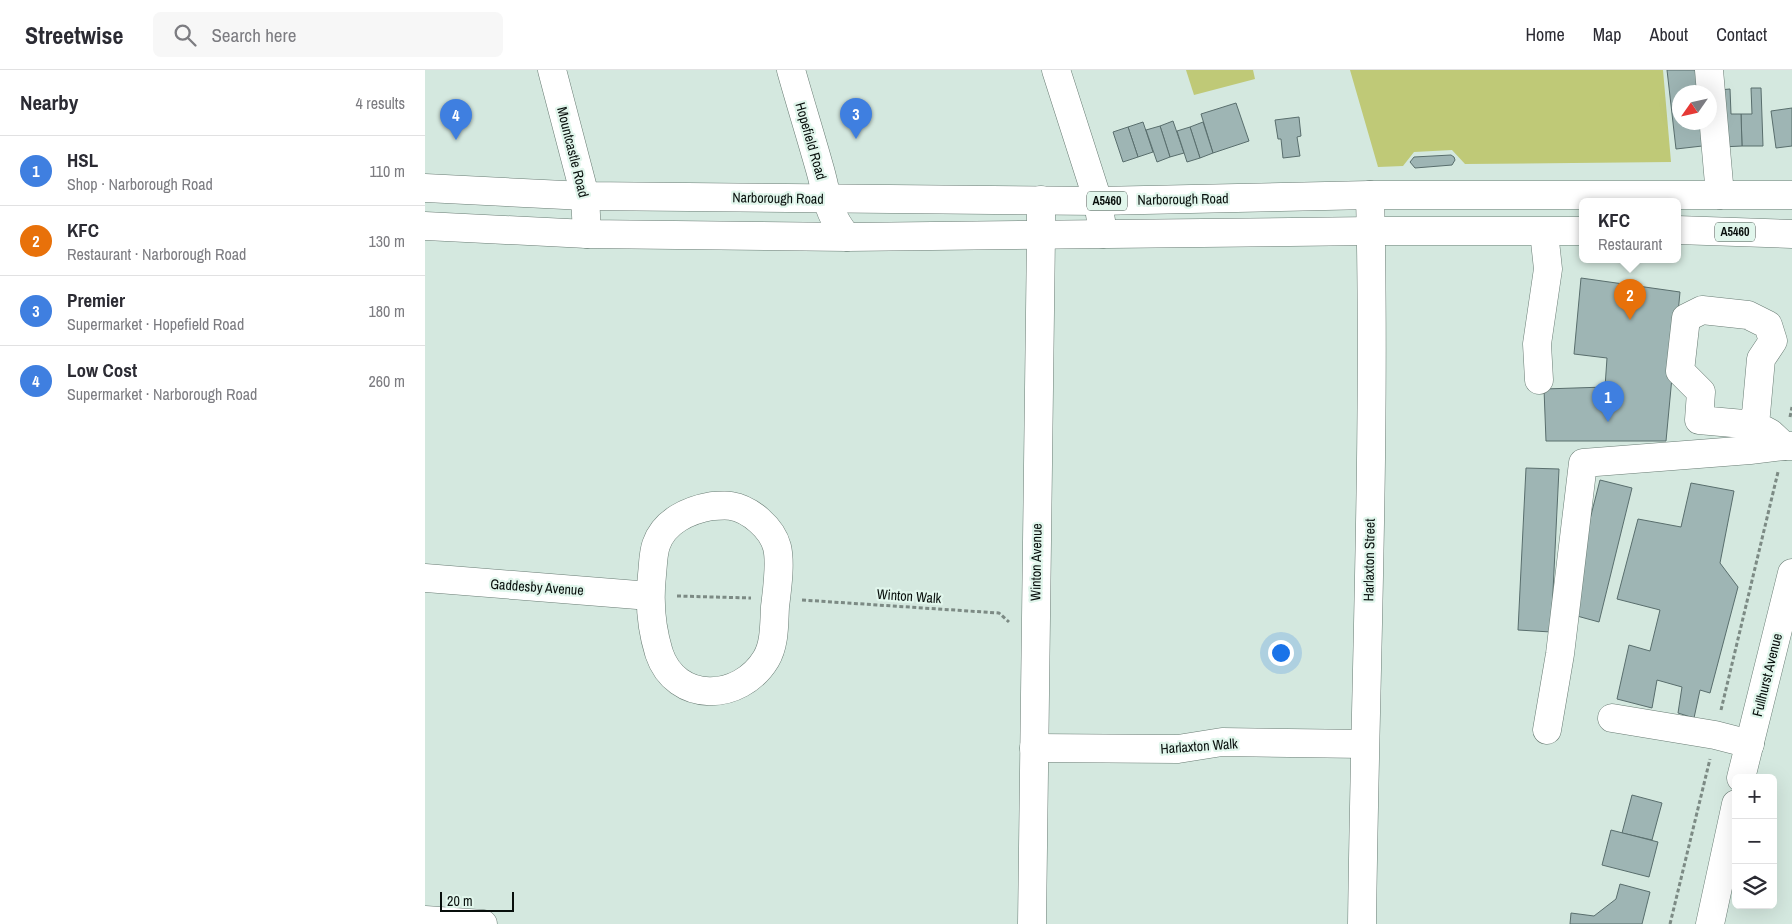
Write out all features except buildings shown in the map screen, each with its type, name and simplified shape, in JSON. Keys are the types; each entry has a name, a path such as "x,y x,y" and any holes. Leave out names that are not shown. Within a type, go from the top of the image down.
{"street":[{"name":"Mountcastle Road","path":"552,70 585,196 587,234"},
{"name":"Hopefield Road","path":"791,70 821,174 826,199 835,223 847,237"},
{"path":"1056,70 1098,201 1103,234"},
{"path":"1709,70 1720,195"},
{"name":"Narborough Road","path":"425,188 585,196 1098,201 1370,195 1792,195"},
{"name":"Harlaxton Street","path":"1362,924 1364,744 1370,529 1370,195"},
{"name":"Winton Avenue","path":"1031,924 1041,200"},
{"path":"425,226 587,234 847,237 1371,231 1579,231"},
{"name":"A5460","path":"1681,230 1792,234"},
{"path":"1539,380 1537,344 1548,270 1544,232"},
{"path":"1755,425 1761,359 1773,341 1768,325 1748,315 1701,310 1686,318 1680,371 1701,392 1699,420 1755,425 1788,446"},
{"path":"1547,730 1560,654 1583,464 1788,446"},
{"path":"731,506 748,513 765,526 771,534 777,548 778,562 772,641 766,658 757,670 733,688 712,691 698,690 685,686 671,676 663,662 651,624 650,596 656,546 661,535 671,524 697,508 731,506"},
{"name":"Fullhurst Avenue","path":"1742,774 1792,573"},
{"name":"Gaddesby Avenue","path":"425,578 650,596"},
{"path":"1613,718 1715,735 1750,744"},
{"name":"Harlaxton Walk","path":"1034,748 1178,749 1222,742 1364,744"},
{"path":"1710,924 1733,819"},
{"path":"425,920 483,924"}],"path":[{"path":"1670,924 1715,735 1788,446 1792,407"},
{"name":"Winton Walk","path":"650,596 776,599 999,613 1014,627 1035,627"}],"green space":[{"path":"1186,70 1253,70 1255,79 1194,95"},
{"path":"1350,70 1663,70 1671,162 1465,164 1452,150 1414,152 1403,166 1378,167"}],"place":[{"name":"Premier","path":"856,139"},
{"name":"Low Cost","path":"456,140"},
{"name":"KFC","path":"1630,320"},
{"name":"HSL","path":"1608,422"}]}
